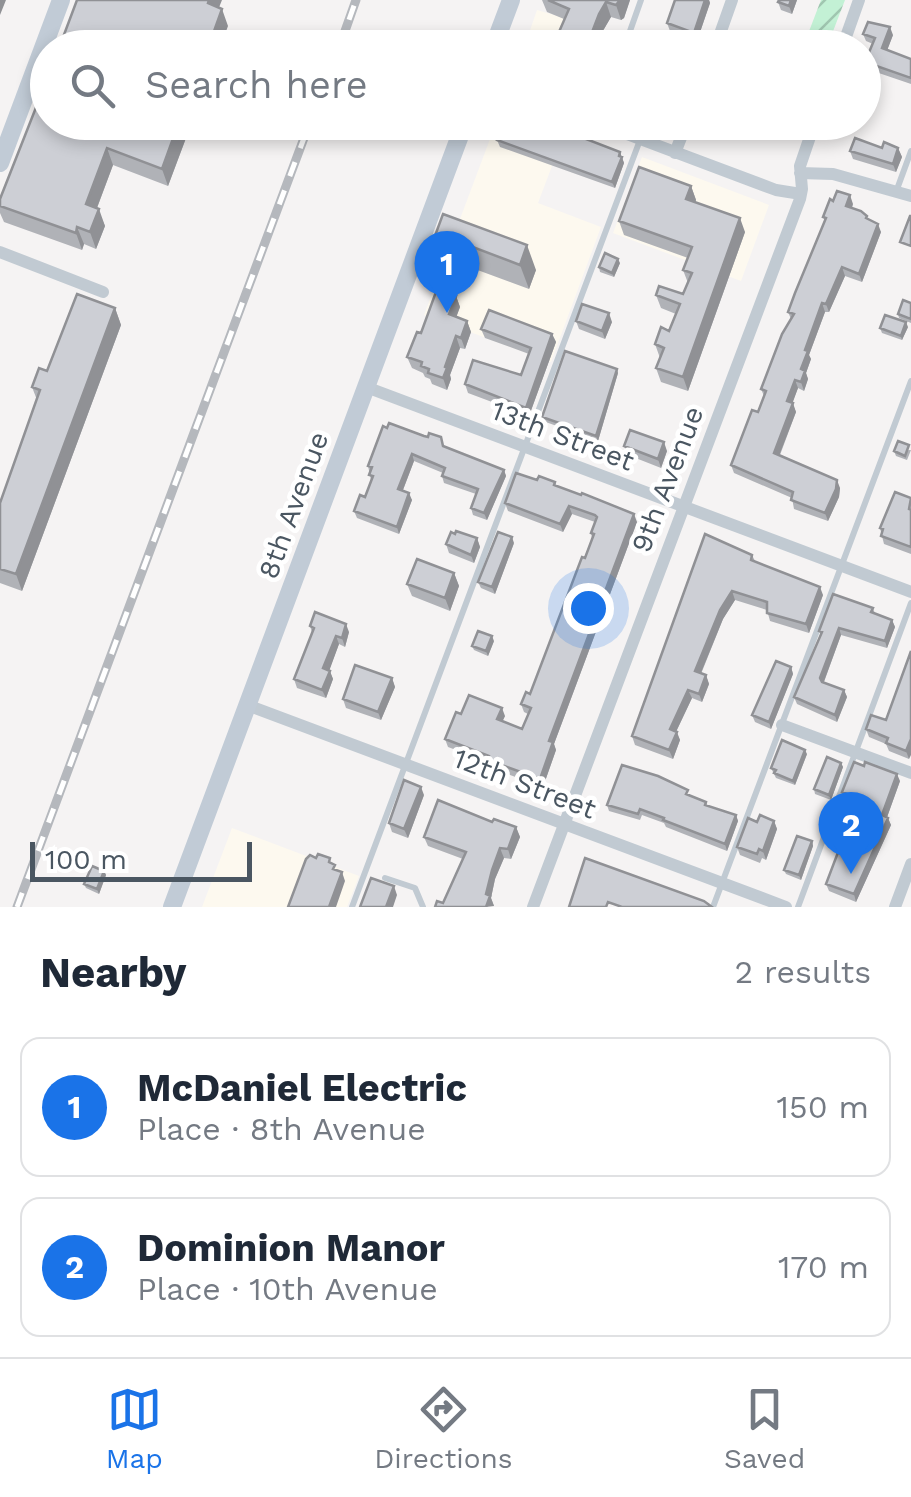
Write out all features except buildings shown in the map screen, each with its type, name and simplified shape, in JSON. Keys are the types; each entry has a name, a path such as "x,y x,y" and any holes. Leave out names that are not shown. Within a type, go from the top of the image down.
{"main road":[{"path":"51,30 62,0"},
{"path":"500,30 511,0"},
{"path":"0,163 30,84"},
{"name":"8th Avenue","path":"172,907 458,140"}],"street":[{"path":"721,30 732,0"},
{"path":"848,30 859,0"},
{"path":"642,140 778,190 802,194"},
{"path":"674,153 679,140"},
{"name":"9th Avenue","path":"533,907 802,194 800,173 808,140"},
{"path":"800,173 832,174 911,196"},
{"path":"0,252 103,292"},
{"name":"13th Street","path":"366,388 911,592"},
{"name":"12th Street","path":"247,705 786,907"},
{"path":"782,725 911,773"},
{"path":"895,907 911,864"}],"lane":[{"path":"630,30 641,0"},
{"path":"352,907 640,140"},
{"path":"896,192 911,151"},
{"path":"713,907 911,381"},
{"path":"798,907 911,603"},
{"path":"385,878 416,888 422,907"}],"shaded area":[{"path":"537,10 605,30 530,30"},
{"path":"490,140 562,140 538,203 601,227 551,362 424,315"},
{"path":"642,157 769,205 741,281 613,233"},
{"path":"232,828 359,876 347,907 202,907"}],"green space":[{"path":"821,0 845,0 834,30 810,30"}],"railway":[{"path":"345,30 356,0"},
{"path":"17,907 303,140"}],"place":[{"name":"McDaniel Electric","path":"447,313"},
{"name":"Dominion Manor","path":"851,874"}]}
